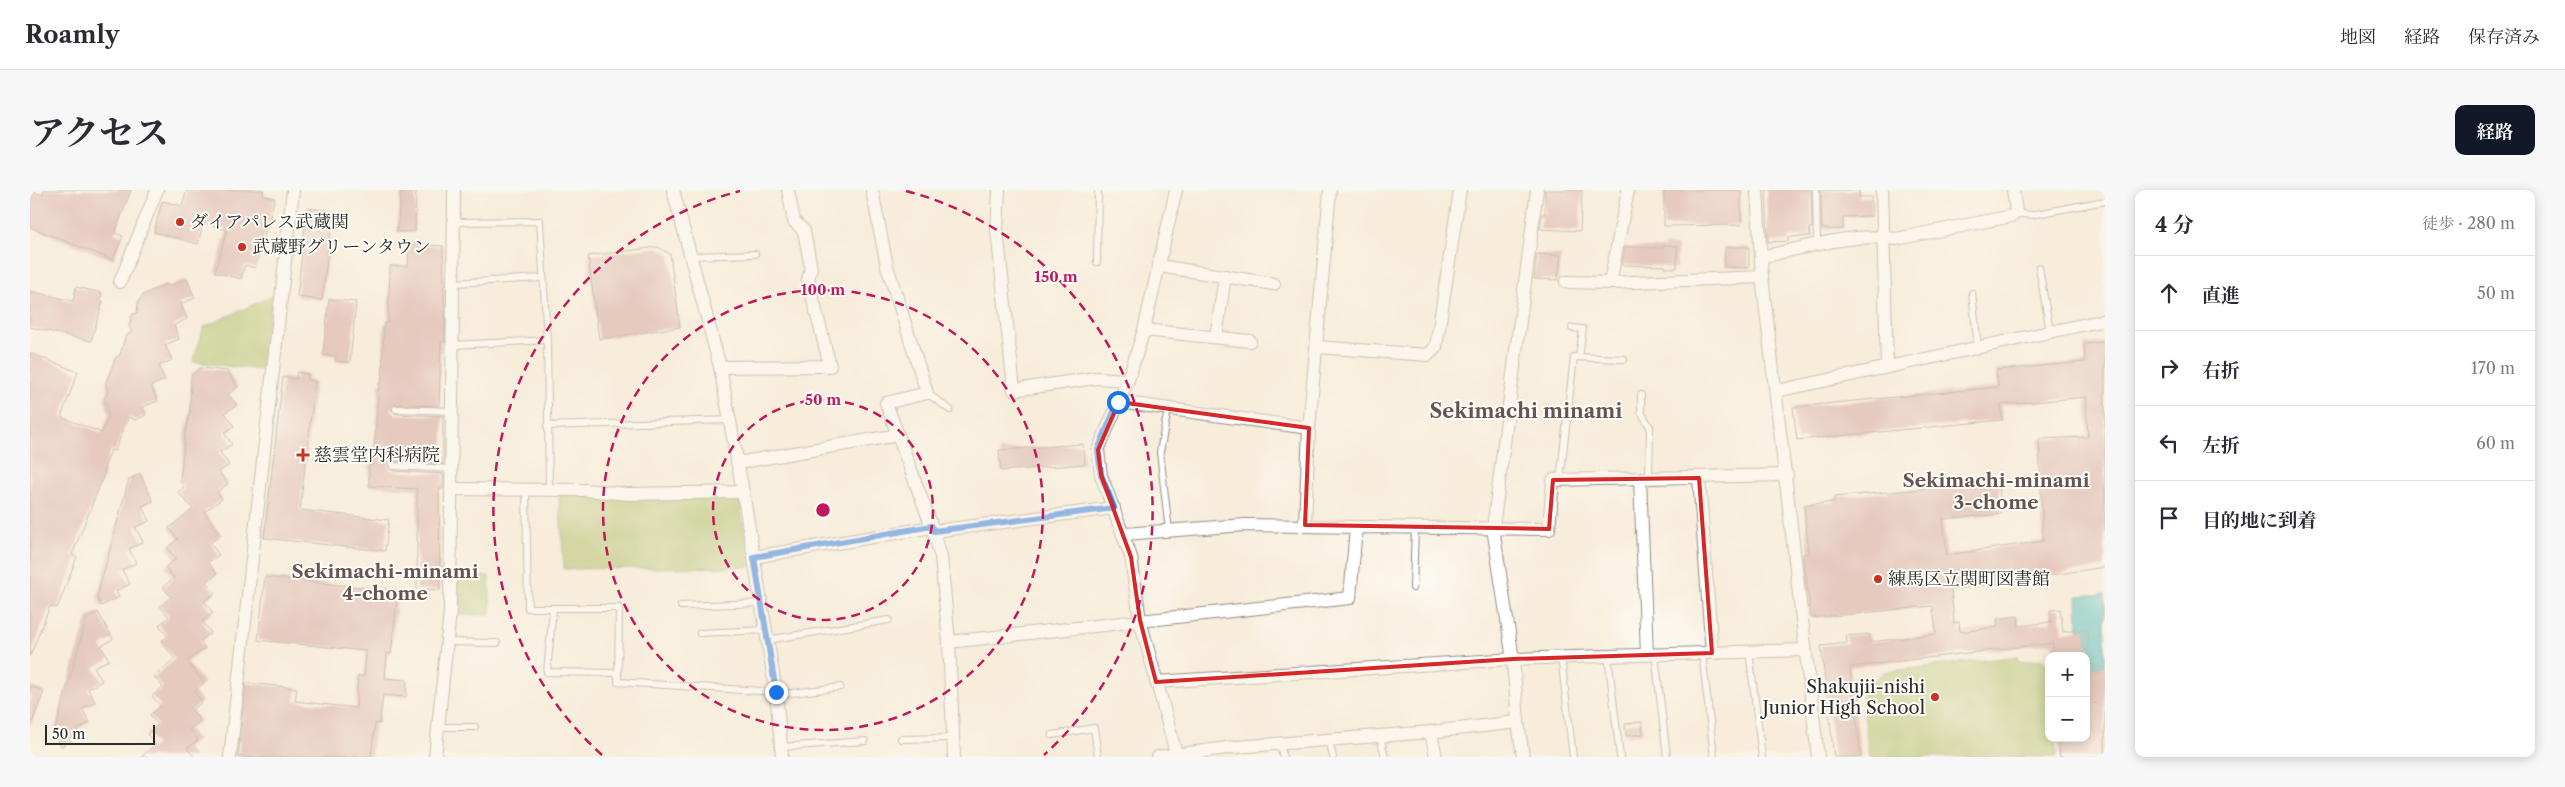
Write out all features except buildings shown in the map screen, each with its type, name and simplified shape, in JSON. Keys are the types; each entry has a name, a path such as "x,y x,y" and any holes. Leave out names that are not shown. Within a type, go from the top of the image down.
{"street":[{"path":"120,282 157,190"},
{"path":"230,757 293,190"},
{"path":"436,757 450,611 454,190"},
{"path":"673,190 720,367 754,557 776,694 782,752"},
{"path":"720,367 830,366 808,280 811,268 804,232 794,220 788,190"},
{"path":"872,190 887,266 927,393 886,404 933,529 941,557 949,642 954,757"},
{"path":"1000,190 997,230 1014,390 1095,378 1128,380"},
{"path":"1176,190 1144,330 1128,380 1098,450 1101,475 1131,557 1140,620 1177,755"},
{"path":"1305,525 1309,428 1330,190"},
{"path":"1316,347 1428,355 1436,346 1460,190"},
{"path":"1523,757 1513,659 1493,528 1537,190"},
{"path":"1610,283 1628,190"},
{"path":"1757,190 1762,277 1777,391 1818,757"},
{"path":"1882,190 1887,367"},
{"path":"1762,257 1848,239 1883,237 1896,239 2012,216 2016,213 2013,190"},
{"path":"1159,266 1274,284"},
{"path":"1216,337 1225,276"},
{"path":"1566,282 1610,283 1762,277"},
{"path":"1777,391 2105,320"},
{"path":"1144,330 1250,341"},
{"path":"1118,402 1309,428"},
{"path":"737,463 898,435"},
{"path":"1124,534 1245,525 1549,529 1553,480 1786,475"},
{"path":"1644,478 1651,654"},
{"path":"1699,478 1707,653"},
{"path":"452,489 549,489 628,494 743,492"},
{"path":"754,557 933,529 1114,508"},
{"path":"949,642 1350,598 1356,527"},
{"path":"1156,682 1513,659 1805,650"},
{"path":"1158,757 1281,751 1329,741 1518,722"},
{"path":"1431,732 1436,757"}],"lane":[{"path":"1097,262 1098,190"},
{"path":"1816,190 1817,245"},
{"path":"2016,213 2030,215 2105,201"},
{"path":"454,222 540,221 547,340 549,489"},
{"path":"691,256 755,254"},
{"path":"2039,267 2050,332"},
{"path":"453,283 542,278"},
{"path":"1972,293 1978,347"},
{"path":"1572,328 1583,329 1579,357"},
{"path":"453,345 547,340"},
{"path":"1560,480 1574,357 1624,358"},
{"path":"927,393 950,410"},
{"path":"1641,395 1641,412 1650,427 1644,478"},
{"path":"396,409 452,411"},
{"path":"1168,409 1160,452 1169,531"},
{"path":"547,426 729,420"},
{"path":"392,466 452,469"},
{"path":"526,489 528,608 619,608 618,682 776,694 840,687"},
{"path":"1413,588 1415,527"},
{"path":"681,606 761,603"},
{"path":"553,609 547,672 618,673"},
{"path":"700,632 766,635 889,620"},
{"path":"447,642 498,643"},
{"path":"1748,651 1762,757"},
{"path":"1707,653 1714,757"},
{"path":"1651,654 1667,757"},
{"path":"1608,656 1620,757"},
{"path":"1562,657 1573,757"},
{"path":"438,727 475,727"},
{"path":"1052,735 1094,728 1098,757"},
{"path":"1380,736 1385,757"},
{"path":"901,738 954,738"},
{"path":"782,752 865,741"},
{"path":"1329,741 1333,757"}],"highlighted area":[{"path":"1119,402 1309,428 1305,525 1549,529 1553,480 1699,478 1712,653 1513,659 1156,682 1140,620 1131,557 1101,475 1098,450"}],"green space":[{"path":"272,296 262,370 193,362 204,327"},
{"path":"559,496 739,497 750,567 564,569"},
{"path":"489,576 491,615 455,615 455,577"},
{"path":"2018,656 2019,662 2040,659 2045,662 2045,742 2055,742 2056,757 1869,757 1862,692 1884,672"}],"water":[{"path":"2105,594 2105,666 2090,667 2087,630 2078,629 2077,596"}],"place":[{"name":"ダイアパレス武蔵関","path":"180,222"},
{"name":"武蔵野グリーンタウン","path":"242,247"},
{"name":"慈雲堂内科病院","path":"303,455"},
{"name":"練馬区立関町図書館","path":"1878,579"},
{"name":"Shakujii-nishi Junior High School","path":"1935,697"}],"district":[{"name":"Sekimachi minami","path":"1526,411"},
{"name":"Sekimachi-minami 3-chome","path":"1996,491"},
{"name":"Sekimachi-minami 4-chome","path":"385,582"}],"route":[{"path":"776,692 754,557 932,526 934,531 1114,508 1101,475 1098,450 1118,402"}]}
